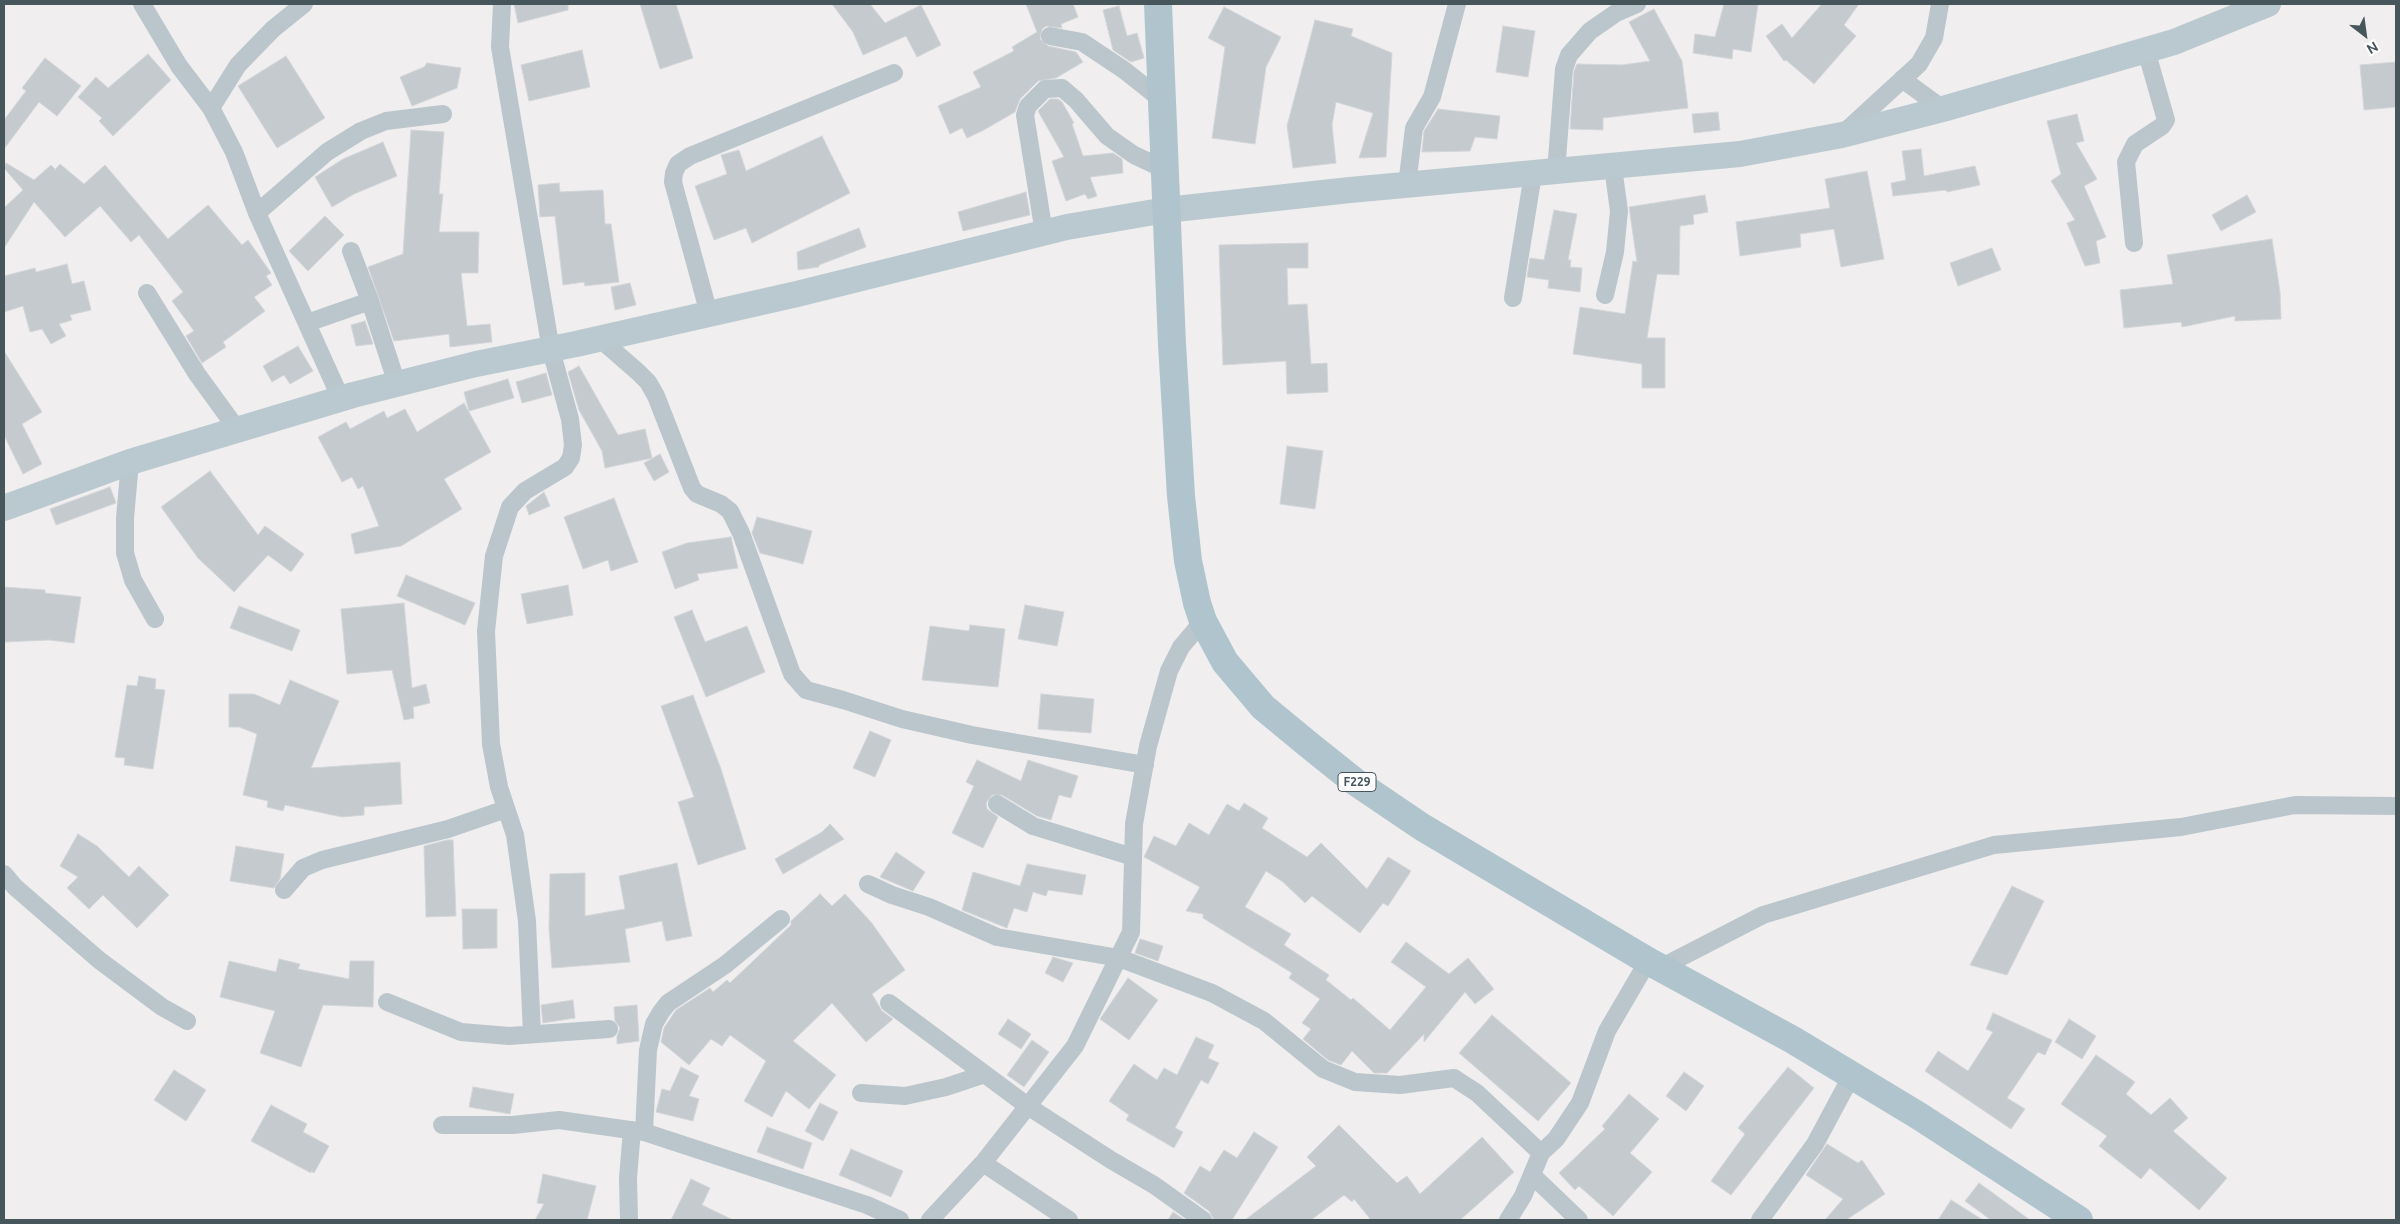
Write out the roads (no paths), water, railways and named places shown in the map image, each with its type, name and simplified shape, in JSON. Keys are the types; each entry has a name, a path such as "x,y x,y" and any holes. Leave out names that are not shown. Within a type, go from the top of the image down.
{"main road":[{"name":"F229","path":"1158,4 1166,170 1166,210 1181,496 1188,561 1197,603 1203,622 1225,662 1263,707 1354,781 1474,860 1852,1075 2079,1220"},
{"path":"4,508 130,462 237,429 397,384 476,364 550,350 708,314 1067,227 1166,210 1407,184 1613,167 1740,154 1842,135 1943,109 2146,50 2200,32 2268,4"}],"street":[{"path":"142,4 179,66 211,108 234,152 257,213 341,399"},
{"path":"211,108 238,65 273,29 304,4"},
{"path":"502,4 500,47 550,350 570,419 573,445 571,458 565,467 518,497 510,507 494,556 486,631 491,744 499,787 515,835 527,921 532,1034"},
{"path":"1407,184 1414,128 1432,97 1457,4"},
{"path":"1513,298 1544,173 1564,69 1569,54 1590,31 1616,13 1637,4"},
{"path":"1842,135 1919,64 1934,38 1940,4"},
{"path":"1050,36 1082,42 1124,70 1163,101"},
{"path":"2134,243 2126,162 2135,144 2162,126 2166,120 2146,50"},
{"path":"708,314 673,182 678,164 690,156 894,73"},
{"path":"1902,79 1943,109"},
{"path":"1044,233 1025,115 1028,106 1045,89 1062,88 1076,100 1107,136 1134,155 1166,170"},
{"path":"257,213 327,152 361,131 386,121 442,114"},
{"path":"1605,295 1615,252 1619,211 1613,167"},
{"path":"350,251 370,301 397,384"},
{"path":"147,293 197,374 237,429"},
{"path":"306,323 370,301"},
{"path":"600,339 648,382 656,396 692,488 698,494 721,504 730,511 741,533 792,674 806,690 902,719 972,735 1144,765"},
{"path":"130,462 125,518 125,553 133,580 154,619"},
{"path":"930,1220 983,1163 1029,1107 1075,1046 1131,932 1134,824 1144,765 1169,671 1181,647 1203,622"},
{"path":"997,804 1033,826 1133,857"},
{"path":"1508,1220 1523,1196 1541,1154 1556,1139 1580,1103 1607,1031 1654,964 1763,914 1994,845 2181,827 2295,805 2396,806"},
{"path":"284,890 304,868 322,860 438,832 506,809"},
{"path":"4,874 15,887 99,960 162,1006 187,1021"},
{"path":"868,884 892,895 929,907 997,937 1118,958 1212,993 1264,1021 1323,1069 1355,1082 1400,1085 1454,1078 1477,1093 1541,1154"},
{"path":"629,1220 628,1178 638,1131 648,1050 654,1024 668,1004 726,965 781,919"},
{"path":"387,1002 461,1032 509,1036 609,1029"},
{"path":"889,1003 1029,1107 1154,1185 1203,1220"},
{"path":"861,1093 906,1096 946,1087 985,1074"},
{"path":"1760,1220 1815,1144 1852,1075"},
{"path":"442,1125 512,1125 559,1120 638,1131 867,1205 900,1220"},
{"path":"983,1163 1069,1220"},
{"path":"1532,1175 1578,1220"}]}
